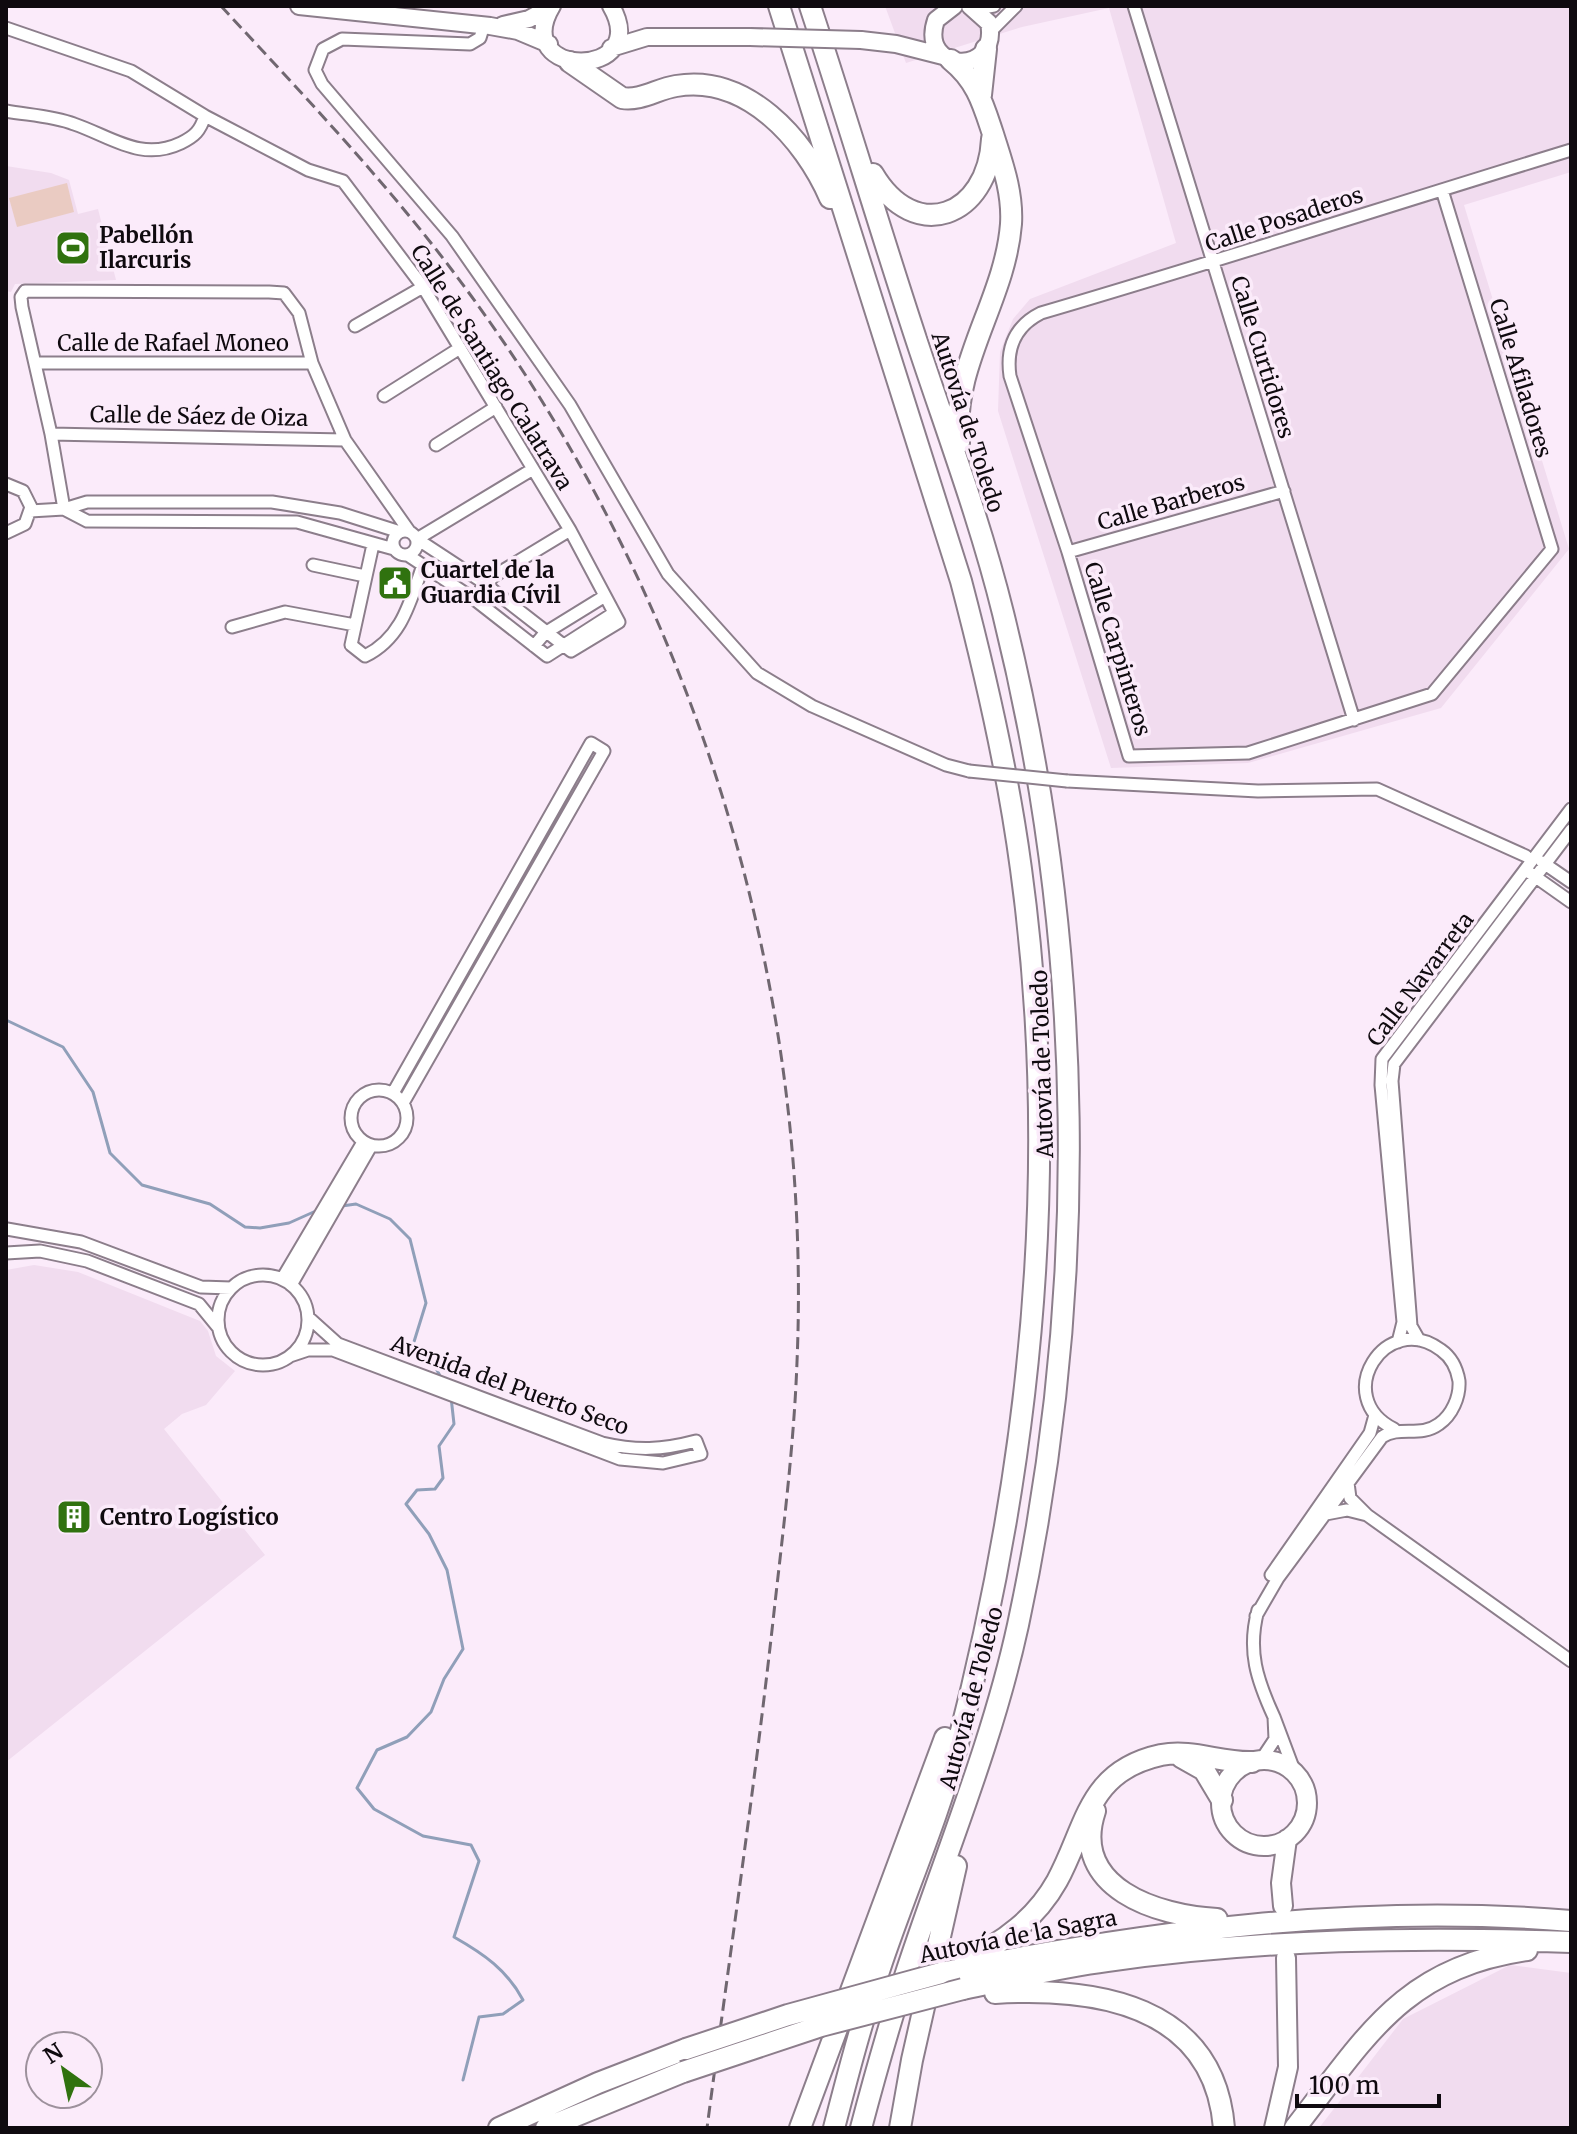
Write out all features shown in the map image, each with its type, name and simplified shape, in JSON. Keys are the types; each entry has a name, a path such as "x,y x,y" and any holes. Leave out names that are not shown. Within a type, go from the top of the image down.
{"highway":[{"name":"Autovía de Toledo","path":"779,6 961,581 985,673 1017,841 1033,983 1039,1137 1033,1321 1012,1490 983,1638 957,1747 879,1969 834,2128"},
{"name":"Autovía de Toledo","path":"810,6 957,459 1002,610 1049,844 1064,969 1071,1139 1059,1380 1041,1503 1016,1632 971,1794 908,1968 861,2128"},
{"path":"957,459 958,401 964,371 1004,263 1011,221 1007,180 981,95 988,41"},
{"path":"947,58 981,95"},
{"path":"570,62 622,98 632,100 674,86 706,84 729,89 751,101 773,118 807,158 824,184 846,235 855,243"},
{"path":"858,150 889,198 914,213 940,215 970,199 984,180 992,131"},
{"path":"802,2124 938,1761 971,1659 983,1638"},
{"path":"1248,1926 1149,1906 1122,1893 1099,1867 1091,1833 1093,1815 1105,1785 1129,1767 1169,1754 1198,1753 1221,1760 1257,1761"},
{"path":"1169,1754 1204,1770 1222,1800"},
{"name":"Autovía de la Sagra","path":"965,1964 1010,1934 1046,1897 1057,1880 1084,1814 1105,1785"},
{"path":"900,2128 912,2060 971,1809 971,1794"},
{"name":"Autovía de la Sagra","path":"499,2128 598,2083 686,2049 788,2015 965,1964 1144,1936 1248,1926 1412,1917 1571,1921"},
{"name":"Autovía de la Sagra","path":"546,2128 683,2072 821,2026 963,1989 1104,1961 1292,1942 1383,1938 1571,1942"},
{"path":"1295,2128 1373,2028 1419,1987 1452,1969 1502,1954 1571,1950"},
{"path":"963,1989 993,1993 1070,1992 1107,1997 1136,2006 1181,2036 1199,2056 1220,2099 1224,2128"}],"main road":[{"path":"1281,1883 1267,1856 1257,1845 1235,1834 1223,1813 1222,1800 1231,1777 1257,1761 1274,1761 1295,1773 1307,1795 1304,1820 1287,1839 1281,1883 1283,1906"},
{"path":"1257,1845 1287,1839"},
{"path":"1274,2128 1288,2067 1286,1958"}],"street":[{"path":"299,6 487,25 518,31 549,44"},
{"path":"896,44 917,38 954,6"},
{"path":"974,8 994,6"},
{"path":"551,7 545,25 549,44 557,55 570,62 590,63 611,48 635,39 663,36 861,40 896,44 971,61 1016,6"},
{"name":"Calle Curtidores","path":"1134,6 1354,720"},
{"path":"487,25 518,23 551,7"},
{"path":"974,8 989,23 988,41"},
{"path":"614,12 636,31 663,36"},
{"path":"611,48 617,37 614,12"},
{"path":"936,20 933,39 947,58"},
{"path":"487,25 480,38 470,44 342,39 323,49 315,70 322,84 452,236 552,379 668,574 757,673 812,706 946,765 969,771 1067,781 1258,791 1377,789 1535,859 1571,882"},
{"name":"Calle de Santiago Calatrava","path":"6,28 131,71 205,116 308,170 343,181 423,287 570,530 614,613 567,648"},
{"path":"6,111 73,123 122,146 152,152 192,137 200,130 205,116"},
{"name":"Calle Posaderos","path":"1015,335 1028,319 1041,313 1213,263 1571,150"},
{"name":"Calle Afiladores","path":"1354,720 1432,694 1552,549 1442,190"},
{"path":"355,326 423,287"},
{"path":"64,509 51,434 22,307 21,297 25,291 284,293 299,313 312,363 345,440 409,534 416,550 409,556"},
{"name":"Calle Carpinteros","path":"1015,335 1007,357 1010,376 1068,552 1129,756 1248,753 1354,720"},
{"path":"384,396 460,348"},
{"name":"Calle de Rafael Moneo","path":"35,363 312,363"},
{"path":"436,445 496,407"},
{"name":"Calle de Sáez de Oiza","path":"51,434 345,440"},
{"path":"394,549 393,540 533,469"},
{"path":"6,484 23,491 30,511 25,524 6,533"},
{"name":"Calle Barberos","path":"1068,552 1284,491"},
{"path":"30,511 64,509 87,502 272,502 340,513 409,534 485,584 567,648"},
{"path":"64,509 87,521 297,522 394,549 474,599 547,656 567,648"},
{"path":"474,599 485,584 570,530"},
{"path":"372,549 351,645 365,656 391,640 407,610 423,565"},
{"path":"313,565 365,576"},
{"path":"534,646 545,633 605,596"},
{"path":"232,627 285,612 355,625"},
{"path":"393,1093 591,743 604,751 403,1103"},
{"name":"Calle Navarreta","path":"1419,1340 1411,1326 1392,1081 1394,1064 1531,874 1535,859 1571,809"},
{"name":"Calle Navarreta","path":"1535,859 1571,830"},
{"path":"1531,874 1571,902"},
{"name":"Calle Navarreta","path":"1398,1342 1403,1322 1381,1085 1382,1059 1531,874"},
{"path":"374,1090 393,1093 403,1103 407,1115 403,1133 389,1145 367,1144 351,1126 353,1107 358,1099 374,1090"},
{"path":"287,1282 367,1144"},
{"name":"Avenida del Puerto Seco","path":"7,1228 81,1242 201,1287 231,1288 245,1278 259,1274 287,1282 305,1303 308,1317 338,1344 602,1443 634,1450 661,1451 696,1441 701,1454 663,1463 620,1459 333,1350 308,1350 276,1363 246,1362 232,1353 218,1326 199,1304 87,1261 47,1251 6,1250 7,1228"},
{"path":"218,1326 218,1311 231,1288"},
{"path":"290,1356 301,1344 308,1317"},
{"path":"1419,1340 1446,1354 1459,1383 1457,1398 1451,1413 1425,1431 1394,1429 1375,1415 1367,1401 1368,1370 1376,1356 1398,1342 1419,1340"},
{"path":"1295,1773 1254,1667 1256,1616 1275,1568 1370,1433 1375,1415"},
{"path":"1256,1616 1271,1588 1375,1445 1394,1429"},
{"path":"1348,1483 1350,1498 1367,1515 1571,1661"},
{"path":"1326,1514 1347,1510 1367,1515"},
{"path":"1257,1761 1275,1739 1274,1717"}],"shaded area":[{"path":"885,6 1571,6 1571,172 1464,205 1569,549 1441,708 1248,763 1111,768 998,411 1000,352 1013,319 1030,299 1176,243 1109,8 1022,27 906,63"},
{"path":"6,166 51,173 69,180 78,214 98,209 116,280 15,284 11,292 6,291"},
{"path":"67,183 74,212 17,227 9,198"},
{"path":"34,1265 78,1272 200,1321 208,1331 216,1356 235,1371 206,1405 182,1414 164,1429 265,1555 6,1762 6,1270"},
{"path":"1510,1965 1571,1973 1571,2128 1319,2128 1403,2019"}],"waterway":[{"path":"6,1020 63,1047 93,1092 110,1153 142,1185 210,1204 245,1227 289,1223 318,1210"},
{"path":"342,1206 356,1204 390,1219 410,1239 426,1303 413,1345 435,1366 442,1380"},
{"path":"451,1397 454,1424 439,1446 443,1478 435,1489 417,1490 406,1504 429,1534 447,1570 463,1649 444,1679 431,1712 407,1737 377,1750 357,1788 374,1809 423,1836 471,1845 479,1861 454,1937 494,1964 510,1980 523,2000 503,2014 479,2017 463,2080"}],"railway":[{"path":"221,6 349,146 441,255 548,411 617,536 676,666 723,800 760,937 784,1077 797,1219 797,1362 794,1423 768,1669 707,2128"}],"place":[{"name":"Pabellón Ilarcuris","path":"73,248"},
{"name":"Cuartel de la Guardia Cívil","path":"395,583"},
{"name":"Centro Logístico","path":"74,1517"}]}
